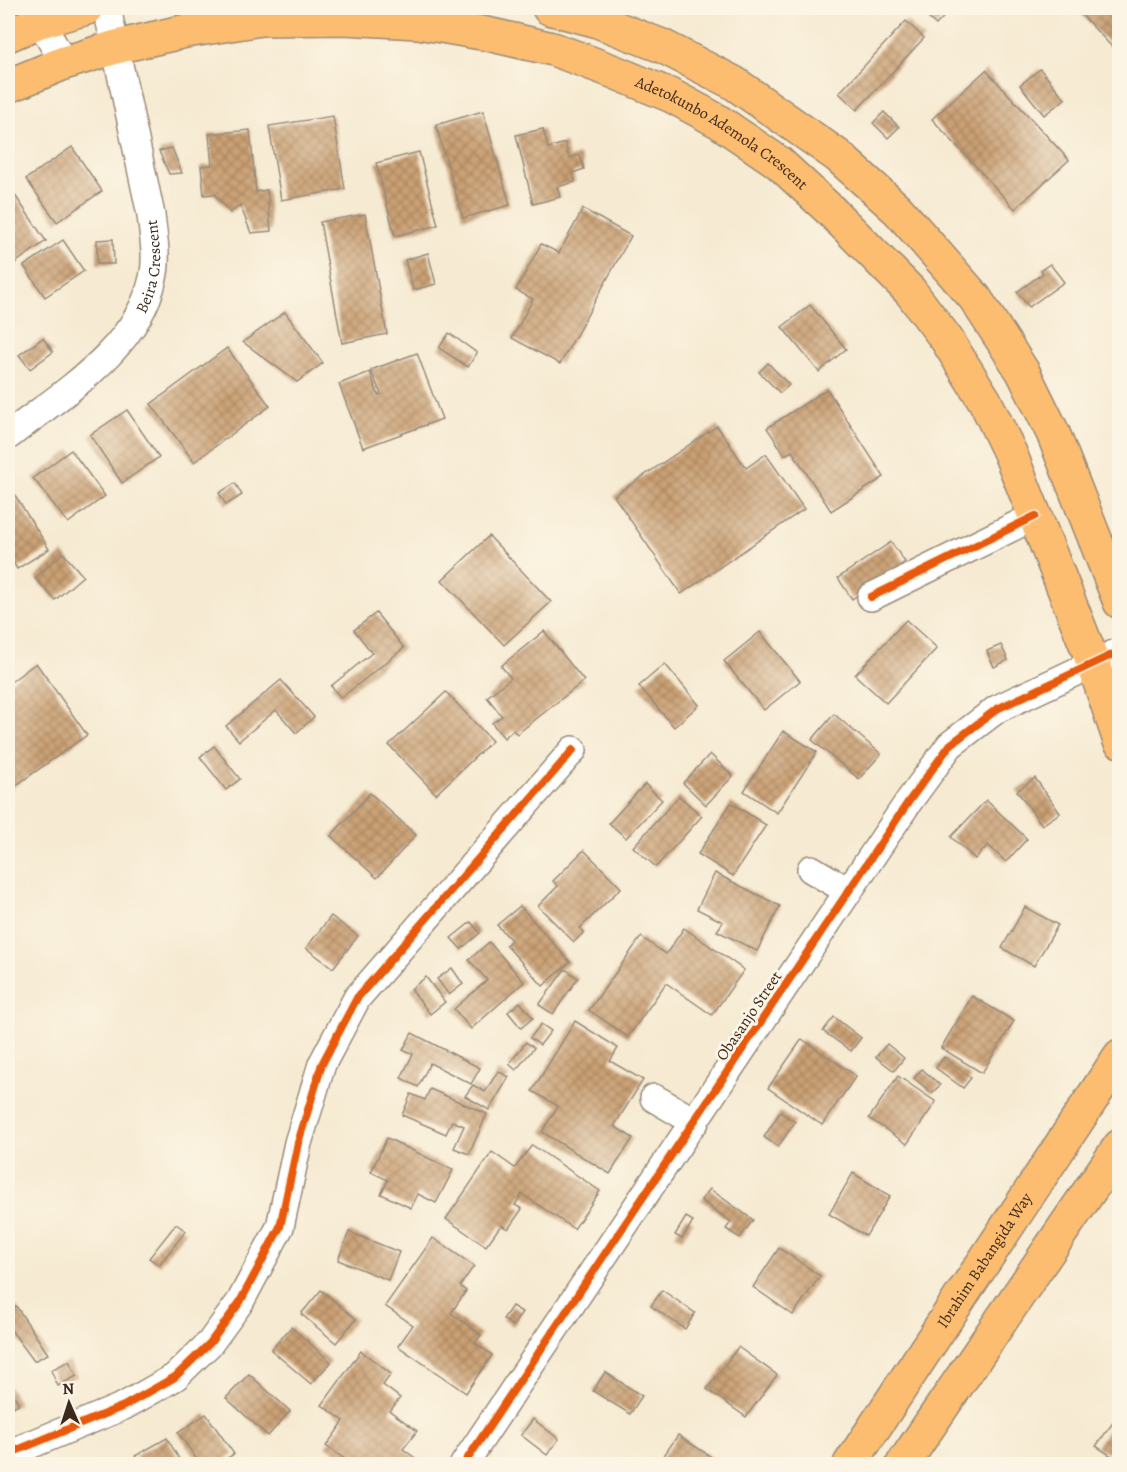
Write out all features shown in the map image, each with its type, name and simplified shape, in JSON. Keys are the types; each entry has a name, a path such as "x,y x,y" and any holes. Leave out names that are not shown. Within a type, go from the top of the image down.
{"main road":[{"path":"8,35 37,14 87,8"},
{"path":"549,8 596,20 662,46 734,82 838,156 898,210 975,298 1023,372 1053,433 1119,602"},
{"name":"Adetokunbo Ademola Crescent","path":"8,86 64,63 116,47 186,31 261,20 343,18 418,22 487,34 553,50 612,70 672,96 718,121 778,162 830,210 910,291 947,340 985,401 1010,453 1035,516 1106,657 1119,741"},
{"name":"Ibrahim Babangida Way","path":"850,1464 1119,1056"},
{"path":"903,1464 1119,1146"}],"street":[{"name":"Beira Crescent","path":"8,436 103,361 134,325 147,301 154,276 155,250 151,215 108,8"},
{"path":"37,14 64,63"},
{"path":"872,597 1035,516"},
{"name":"Obasanjo Street","path":"464,1464 848,891 950,745 997,709 1106,657"},
{"path":"8,1454 124,1406 175,1377 210,1343 240,1302 280,1227 298,1143 322,1064 357,998 573,750"},
{"path":"811,869 848,891"},
{"path":"654,1098 695,1122"}],"building":[{"path":"917,8 952,8 936,25"},
{"path":"1075,8 1120,8 1120,46 1115,50"},
{"path":"906,21 924,38 857,110 839,93"},
{"path":"1040,69 1065,99 1044,115 1020,85"},
{"path":"986,70 1069,160 1015,209 932,119"},
{"path":"483,111 510,205 463,218 436,125"},
{"path":"884,112 899,127 888,138 873,123"},
{"path":"333,116 345,189 281,200 269,126"},
{"path":"543,129 548,148 565,143 569,158 580,155 584,169 573,173 575,182 557,187 560,197 533,204 516,135"},
{"path":"250,130 256,192 267,190 271,231 251,233 240,205 230,213 214,194 204,195 201,166 212,165 209,134"},
{"path":"72,147 102,191 57,222 26,179"},
{"path":"172,148 182,173 169,174 159,151"},
{"path":"419,152 438,225 395,236 376,163"},
{"path":"8,185 46,241 8,268"},
{"path":"583,209 631,236 560,364 512,338 533,299 516,290 541,244 559,253"},
{"path":"365,214 387,334 342,343 320,222"},
{"path":"113,239 114,264 97,264 97,240"},
{"path":"63,240 84,271 45,297 24,266"},
{"path":"428,253 436,284 413,290 405,260"},
{"path":"1050,264 1064,282 1029,307 1017,292 1043,273 1041,270"},
{"path":"810,305 846,349 819,372 782,327"},
{"path":"285,312 323,363 297,382 243,342"},
{"path":"449,333 477,353 468,367 439,348"},
{"path":"43,338 53,352 30,369 19,355"},
{"path":"227,348 270,406 194,462 151,404"},
{"path":"417,353 442,419 363,448 339,384 370,372 378,395 381,394 371,370"},
{"path":"768,363 789,385 780,393 759,372"},
{"path":"8,367 13,376 8,380"},
{"path":"827,389 884,477 831,511 792,451 785,455 767,428"},
{"path":"127,410 159,457 122,483 90,435"},
{"path":"717,426 746,468 766,454 804,509 681,594 614,496"},
{"path":"71,450 105,496 68,523 33,478"},
{"path":"235,483 242,495 226,505 219,493"},
{"path":"9,486 49,549 17,569 8,554"},
{"path":"489,536 551,602 504,645 442,580"},
{"path":"891,542 905,562 852,599 838,578"},
{"path":"63,553 83,576 55,600 35,578"},
{"path":"376,613 404,648 341,698 331,686 372,653 354,630"},
{"path":"906,620 937,648 886,703 855,675"},
{"path":"544,631 584,681 517,734 513,730 504,738 492,723 502,716 487,697 511,678 501,666"},
{"path":"760,632 800,681 764,710 724,661"},
{"path":"1001,645 1008,660 994,667 987,651"},
{"path":"36,663 87,735 8,791 8,684"},
{"path":"665,664 699,705 674,727 639,686"},
{"path":"281,680 314,717 296,733 276,710 239,741 226,726"},
{"path":"446,692 492,741 436,794 389,745"},
{"path":"834,714 881,754 859,779 812,740"},
{"path":"783,731 817,752 777,813 744,791"},
{"path":"214,746 240,779 226,790 200,757"},
{"path":"710,754 733,776 706,805 683,783"},
{"path":"1035,778 1060,813 1042,825 1017,791"},
{"path":"645,784 662,800 626,838 609,823"},
{"path":"370,793 416,835 377,878 331,836"},
{"path":"679,796 702,816 656,867 633,847"},
{"path":"986,800 1027,839 1006,862 988,845 975,859 951,837"},
{"path":"731,803 766,825 733,876 698,854"},
{"path":"584,850 621,888 580,928 584,932 574,942 538,906 558,886 553,881"},
{"path":"715,873 780,906 757,951 717,931 723,922 697,909"},
{"path":"520,906 570,962 543,986 506,945 511,940 497,925"},
{"path":"1025,907 1058,925 1034,966 1002,948"},
{"path":"331,916 358,936 333,968 306,948"},
{"path":"471,922 480,933 461,949 451,938"},
{"path":"684,928 744,970 712,1015 666,983 628,1037 589,1010 641,937 666,954"},
{"path":"489,942 524,982 471,1029 454,1009 487,980 469,960"},
{"path":"452,968 463,984 449,995 437,979"},
{"path":"565,969 578,978 553,1014 539,1005"},
{"path":"426,977 445,1002 430,1014 411,989"},
{"path":"972,996 1014,1021 982,1073 941,1048"},
{"path":"520,1002 533,1018 521,1028 508,1012"},
{"path":"834,1017 861,1038 851,1051 823,1031"},
{"path":"575,1021 618,1048 610,1061 643,1080 614,1126 633,1138 610,1174 542,1132 558,1106 532,1091"},
{"path":"541,1024 551,1031 540,1045 530,1038"},
{"path":"412,1033 480,1068 471,1084 430,1063 418,1087 401,1078 413,1054 403,1050"},
{"path":"802,1039 856,1076 822,1125 768,1088"},
{"path":"526,1042 534,1048 516,1070 509,1064"},
{"path":"887,1044 904,1058 894,1071 876,1057"},
{"path":"944,1057 971,1078 963,1088 936,1068"},
{"path":"922,1069 940,1085 932,1093 914,1078"},
{"path":"498,1071 509,1077 489,1110 465,1096 473,1085 485,1092"},
{"path":"898,1076 936,1102 907,1144 869,1118"},
{"path":"430,1089 487,1114 469,1154 454,1148 464,1126 452,1121 446,1134 402,1115 411,1094 425,1100"},
{"path":"780,1112 795,1122 778,1147 764,1137"},
{"path":"387,1138 453,1170 436,1203 418,1194 411,1208 381,1194 388,1180 371,1172"},
{"path":"532,1145 600,1191 574,1229 522,1194 515,1205 522,1209 508,1229 501,1225 486,1246 446,1219 492,1152 515,1168"},
{"path":"853,1173 890,1196 866,1236 829,1214"},
{"path":"710,1189 753,1220 740,1238 726,1229 731,1222 701,1200"},
{"path":"686,1217 693,1221 682,1239 675,1235"},
{"path":"176,1224 186,1231 159,1265 149,1258"},
{"path":"349,1232 399,1252 388,1280 338,1260"},
{"path":"433,1238 474,1266 460,1286 466,1291 451,1313 481,1335 475,1343 492,1355 466,1393 398,1346 413,1325 385,1306"},
{"path":"779,1248 820,1276 793,1315 753,1287"},
{"path":"321,1290 356,1319 336,1343 301,1314"},
{"path":"662,1290 695,1313 685,1329 651,1306"},
{"path":"16,1306 48,1354 34,1361 8,1326 8,1311"},
{"path":"512,1306 522,1312 513,1326 503,1319"},
{"path":"291,1327 331,1362 311,1384 271,1350"},
{"path":"738,1347 777,1375 746,1417 707,1389"},
{"path":"361,1351 391,1374 383,1385 400,1398 390,1411 417,1431 403,1449 418,1460 414,1464 352,1464 326,1446 344,1421 322,1405"},
{"path":"69,1361 77,1376 58,1386 51,1370"},
{"path":"605,1372 642,1396 630,1414 593,1391"},
{"path":"249,1374 290,1411 268,1436 226,1398"},
{"path":"8,1387 19,1404 8,1409"},
{"path":"1120,1413 1120,1464 1108,1464 1113,1457 1096,1446"},
{"path":"206,1414 234,1454 218,1464 200,1464 178,1433"},
{"path":"533,1419 559,1439 547,1455 521,1435"},
{"path":"678,1435 722,1464 658,1464"},
{"path":"167,1438 182,1464 140,1464 135,1456"}],"cycle path":[{"path":"871,597 1035,516"},
{"path":"464,1464 909,801 950,745 997,709 1120,651"},
{"path":"8,1454 124,1406 175,1377 210,1343 240,1302 280,1227 298,1143 322,1064 357,998 573,750"}]}
